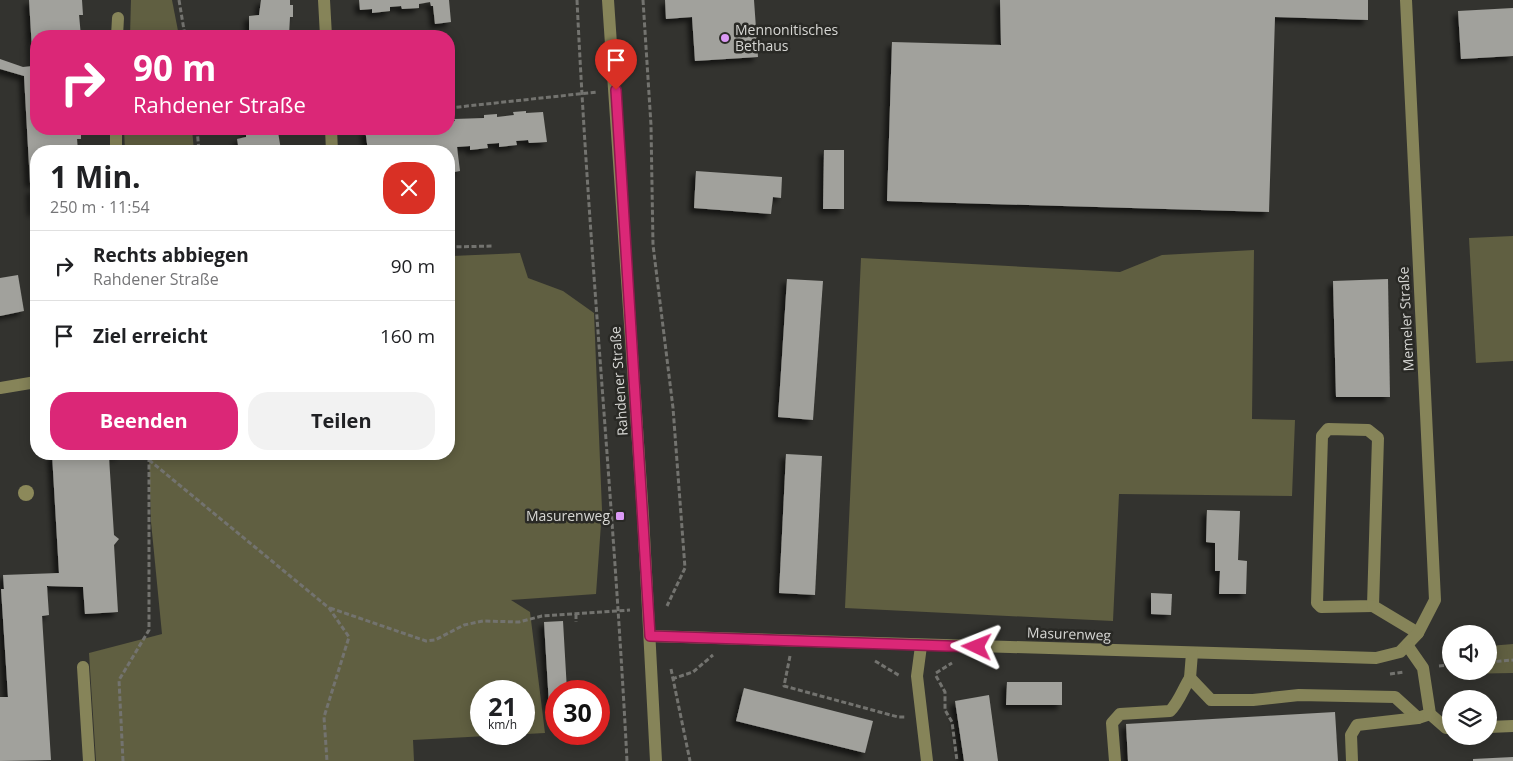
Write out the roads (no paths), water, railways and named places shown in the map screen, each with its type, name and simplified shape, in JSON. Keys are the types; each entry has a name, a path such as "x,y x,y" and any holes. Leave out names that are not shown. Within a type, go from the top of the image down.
{"street":[{"path":"324,0 326,30"},
{"name":"Rahdener Straße","path":"608,0 616,90 649,610 656,761"},
{"name":"Memeler Straße","path":"1406,0 1435,600 1418,633"},
{"path":"117,30 118,18"},
{"path":"0,388 30,383"},
{"path":"1373,606 1378,438 1368,430 1328,429 1322,436 1317,603 1321,607 1373,606 1418,633"},
{"name":"Masurenweg","path":"650,636 667,635 921,646 1376,658 1400,652 1418,633"},
{"path":"1407,645 1423,668 1424,716"},
{"path":"921,646 917,676 927,761"},
{"path":"1115,761 1112,722 1120,714 1170,711 1177,704 1180,692 1190,678 1192,653"},
{"path":"83,668 89,761"},
{"path":"1190,678 1211,700 1253,700 1299,696 1395,697 1442,726"},
{"path":"1352,761 1351,734 1357,725 1424,716"},
{"path":"1497,727 1513,726"}],"place":[{"name":"Mennonitisches Bethaus","path":"725,38"},
{"name":"Masurenweg","path":"620,516"}]}
